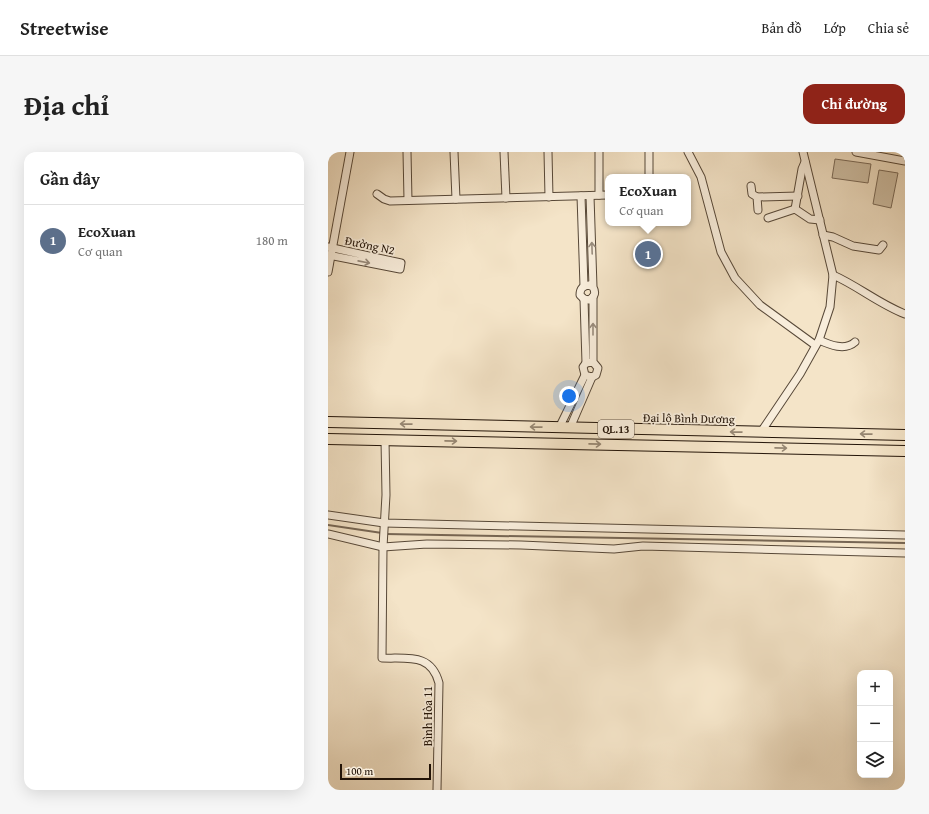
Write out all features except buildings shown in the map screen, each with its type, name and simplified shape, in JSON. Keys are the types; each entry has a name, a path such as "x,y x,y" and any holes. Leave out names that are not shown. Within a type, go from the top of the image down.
{"highway":[{"name":"Đại lộ Bình Dương","path":"328,422 905,435"},
{"path":"382,424 385,440"},
{"path":"559,428 559,444"},
{"path":"570,428 570,444"},
{"name":"QL.13","path":"328,439 905,451"}],"street":[{"path":"328,272 330,247 350,152"},
{"path":"407,152 408,200"},
{"path":"454,152 456,199"},
{"path":"504,152 506,198"},
{"path":"548,152 549,197"},
{"path":"598,152 599,195"},
{"path":"649,152 649,174"},
{"path":"688,152 701,177 721,252 735,278 760,305 817,342 844,347 856,342"},
{"path":"761,432 800,374 817,342 830,308 833,275 803,152"},
{"path":"856,152 905,161"},
{"path":"795,209 802,169 805,162"},
{"path":"751,186 752,194 757,197 798,196"},
{"path":"377,194 390,201 605,195"},
{"path":"582,196 584,286"},
{"path":"570,428 588,376 583,367 589,362 593,297 595,292 593,287 590,196"},
{"path":"757,197 758,210"},
{"path":"795,209 810,219 820,220"},
{"path":"768,218 795,209"},
{"path":"823,236 833,237 853,246 864,246 879,250 883,245"},
{"name":"Đường N2","path":"329,256 400,269 401,263 330,247"},
{"path":"833,275 851,283 892,309 905,314"},
{"path":"589,362 584,299 580,295 580,290 584,286 589,285 593,287"},
{"path":"584,299 589,300 593,297"},
{"path":"588,376 596,376 598,368 589,362"},
{"path":"559,428 588,376"},
{"path":"383,544 386,495 385,440"},
{"path":"328,515 384,523 905,535"},
{"path":"328,534 383,544 521,545 614,549 643,546 905,553"},
{"name":"Bình Hòa 11","path":"383,544 382,658 419,660 429,664 436,673 439,683 437,790"}],"shaded area":[{"path":"835,159 871,164 868,183 832,178"},
{"path":"879,170 898,173 891,208 873,204"}],"waterway":[{"path":"328,525 382,533"},
{"path":"386,534 905,543"}],"place":[{"name":"EcoXuan","path":"648,254"}]}
